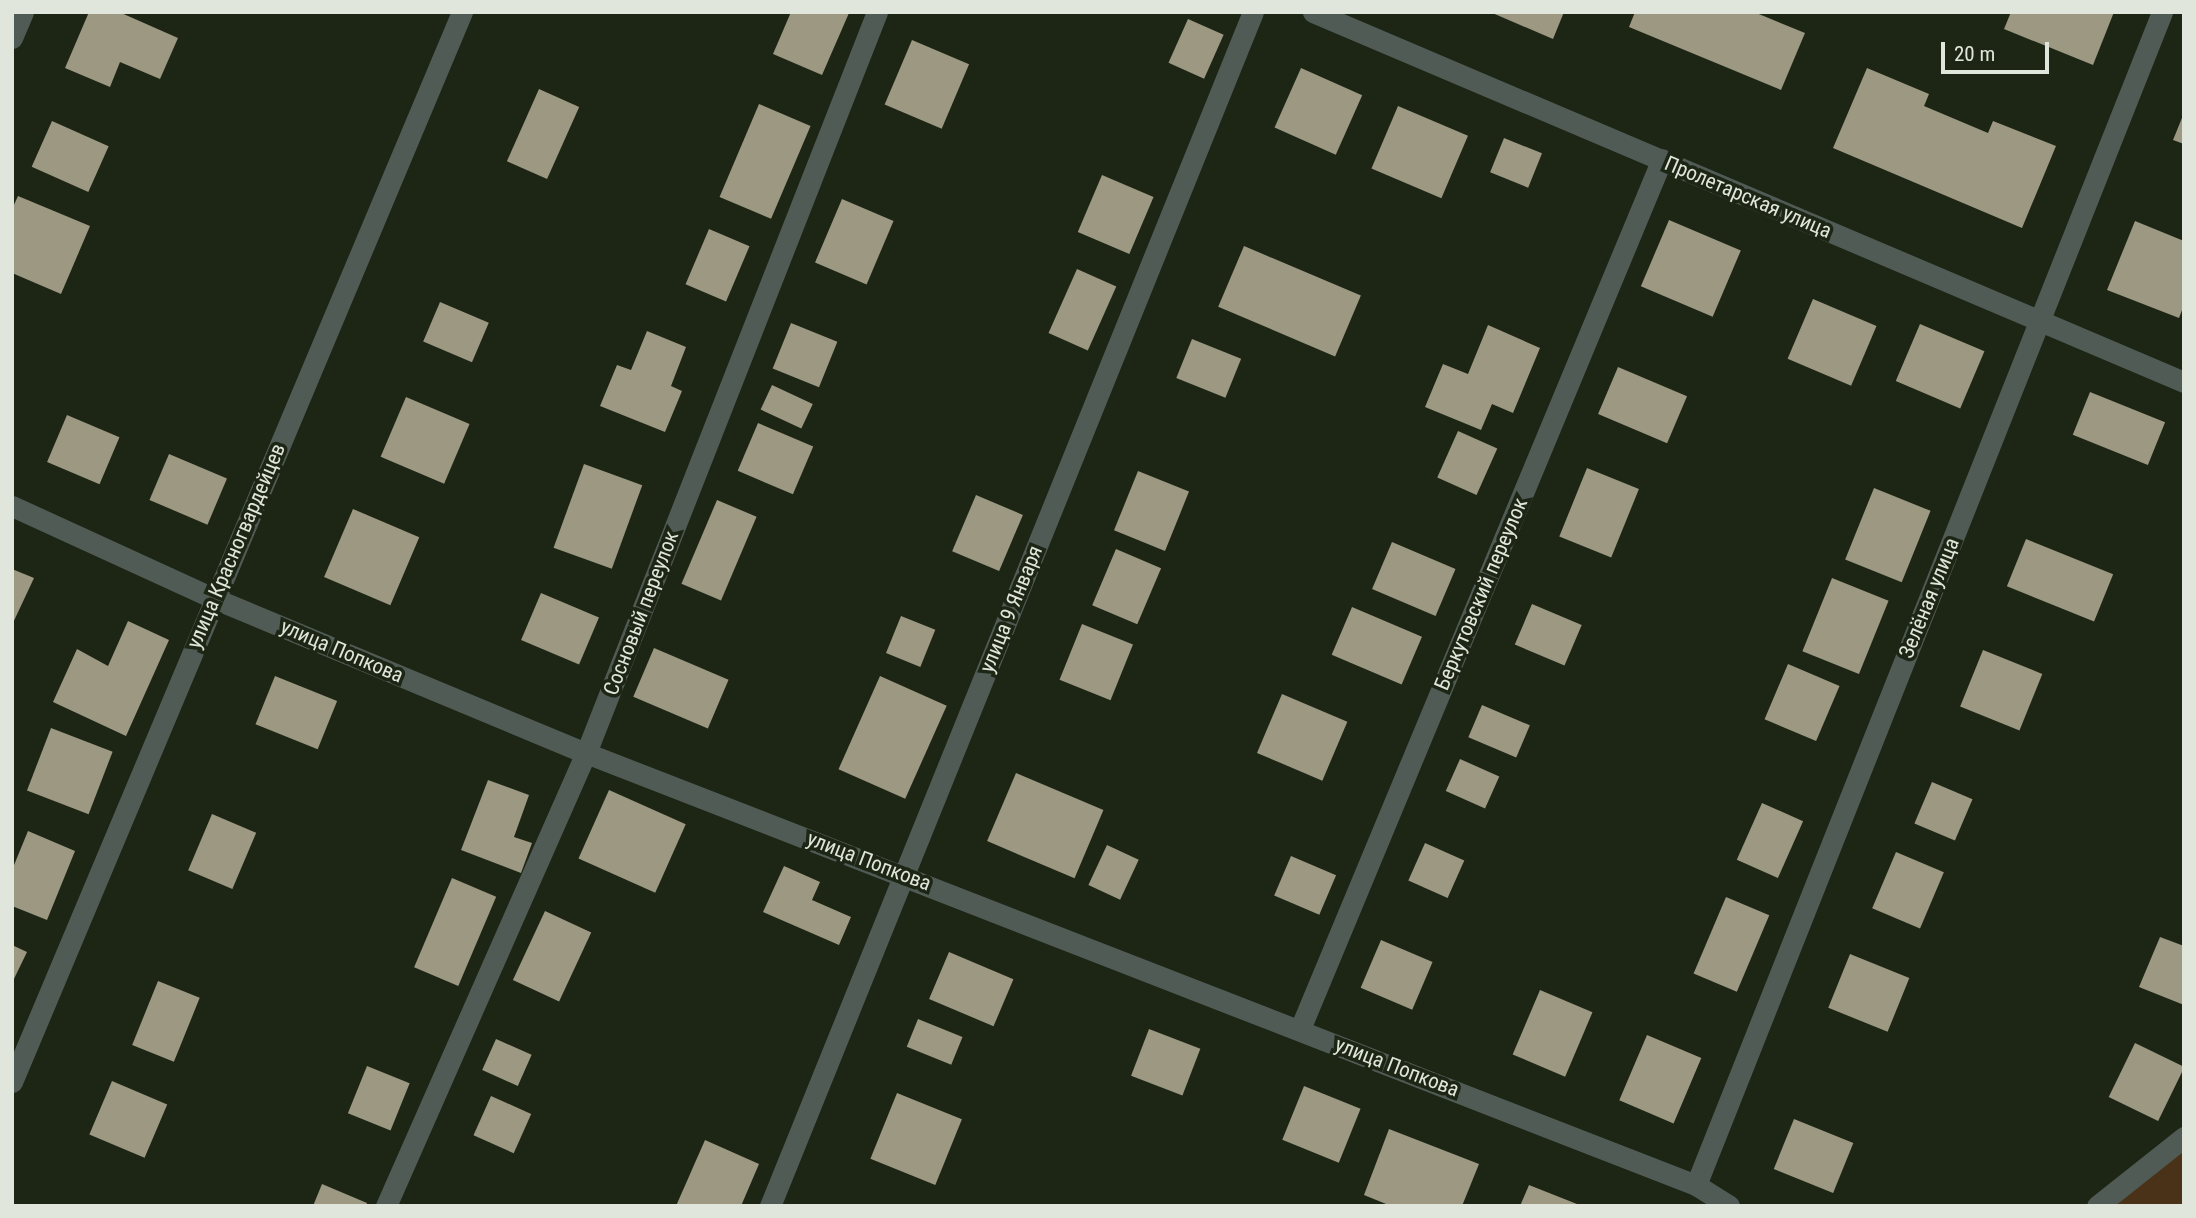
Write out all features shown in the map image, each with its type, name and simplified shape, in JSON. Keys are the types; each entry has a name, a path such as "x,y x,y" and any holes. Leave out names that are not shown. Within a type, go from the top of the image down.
{"street":[{"path":"12,38 23,12"},
{"name":"улица Красногвардейцев","path":"12,1082 213,598 462,12"},
{"name":"Сосновый переулок","path":"386,1206 586,753 877,12"},
{"name":"улица 9 Января","path":"770,1206 1253,12"},
{"name":"Пролетарская улица","path":"1312,12 1662,159 2038,323 2184,382"},
{"name":"Зелёная улица","path":"1696,1185 2162,12"},
{"name":"Беркутовский переулок","path":"1300,1029 1662,159"},
{"name":"улица Попкова","path":"12,506 213,598 586,753 903,874 1696,1185 1729,1206"},
{"path":"2097,1206 2184,1138"}],"shaded area":[{"path":"2184,1150 2184,1206 2111,1206"}],"building":[{"path":"89,12 119,12 178,38 160,79 120,62 110,87 65,68"},
{"path":"791,12 849,13 822,75 773,54"},
{"path":"1490,12 1564,12 1553,39"},
{"path":"1635,12 1754,12 1805,33 1781,90 1629,27"},
{"path":"2011,12 2114,12 2093,65 2004,29"},
{"path":"1188,19 1224,35 1204,79 1168,63"},
{"path":"912,40 969,64 942,129 885,104"},
{"path":"1301,68 1362,95 1336,155 1275,127"},
{"path":"1867,68 1929,94 1924,106 1988,133 1993,121 2056,146 2022,228 1833,148"},
{"path":"539,89 579,107 547,179 507,161"},
{"path":"759,104 811,126 771,219 720,197"},
{"path":"1398,106 1468,136 1441,198 1371,169"},
{"path":"2184,113 2184,144 2173,140"},
{"path":"52,121 109,146 88,192 32,167"},
{"path":"1504,138 1542,153 1528,188 1490,172"},
{"path":"1102,175 1154,197 1129,254 1078,232"},
{"path":"18,196 90,226 61,294 12,273 12,209"},
{"path":"842,199 894,221 867,284 815,263"},
{"path":"1669,220 1741,250 1713,317 1641,286"},
{"path":"2135,221 2184,241 2184,305 2179,318 2107,290"},
{"path":"709,229 750,246 726,301 686,284"},
{"path":"1244,246 1361,296 1335,356 1218,307"},
{"path":"1077,269 1116,286 1088,350 1049,333"},
{"path":"1813,299 1877,326 1851,386 1788,359"},
{"path":"440,302 489,323 472,362 423,342"},
{"path":"791,323 837,342 819,387 773,368"},
{"path":"1920,324 1984,351 1960,408 1896,381"},
{"path":"1488,325 1540,348 1513,413 1492,404 1481,430 1425,407 1443,364 1468,374"},
{"path":"647,331 686,347 671,386 682,391 665,432 600,406 617,365 631,370"},
{"path":"1192,339 1241,359 1225,398 1176,378"},
{"path":"1618,367 1687,396 1667,443 1598,414"},
{"path":"772,385 813,404 801,428 761,409"},
{"path":"2090,392 2165,422 2148,465 2073,435"},
{"path":"406,397 470,424 444,484 381,457"},
{"path":"67,415 119,437 100,484 47,462"},
{"path":"758,423 813,446 793,494 738,471"},
{"path":"1458,431 1497,448 1477,495 1437,478"},
{"path":"169,454 227,479 207,525 149,500"},
{"path":"584,464 642,485 612,569 554,548"},
{"path":"1587,468 1639,489 1611,558 1559,537"},
{"path":"1138,471 1189,492 1165,551 1114,530"},
{"path":"1874,488 1931,511 1902,582 1845,559"},
{"path":"976,495 1023,515 999,571 952,551"},
{"path":"717,500 757,517 721,601 681,584"},
{"path":"353,509 419,537 390,605 324,577"},
{"path":"2026,539 2113,574 2094,621 2007,586"},
{"path":"1392,542 1456,569 1436,616 1372,589"},
{"path":"1116,549 1161,568 1137,624 1092,605"},
{"path":"12,569 34,578 12,625"},
{"path":"1832,578 1889,601 1859,674 1802,651"},
{"path":"541,593 599,618 579,665 521,640"},
{"path":"1532,604 1582,625 1565,666 1515,645"},
{"path":"1352,607 1422,637 1402,685 1332,655"},
{"path":"901,616 935,630 920,667 886,653"},
{"path":"128,621 169,640 126,736 53,702 77,649 108,666"},
{"path":"1082,624 1133,645 1111,700 1060,680"},
{"path":"654,648 729,680 708,728 633,697"},
{"path":"1983,650 2042,674 2019,731 1960,707"},
{"path":"1788,664 1840,686 1816,741 1765,719"},
{"path":"275,676 337,701 318,749 256,724"},
{"path":"880,676 947,706 905,799 839,769"},
{"path":"1282,694 1347,722 1322,781 1257,753"},
{"path":"1482,705 1530,725 1516,758 1468,737"},
{"path":"51,728 113,752 89,814 27,791"},
{"path":"1460,759 1499,776 1485,808 1446,791"},
{"path":"1016,773 1103,810 1075,878 987,841"},
{"path":"488,780 529,795 514,837 532,843 521,873 461,850"},
{"path":"1932,782 1973,799 1955,841 1914,823"},
{"path":"609,790 686,824 655,893 578,859"},
{"path":"1762,803 1803,821 1778,878 1737,860"},
{"path":"212,814 256,833 232,889 188,870"},
{"path":"28,831 75,851 47,920 12,906 12,870"},
{"path":"1425,843 1464,860 1448,898 1408,880"},
{"path":"1107,845 1139,860 1120,900 1088,885"},
{"path":"1896,852 1944,872 1920,928 1872,908"},
{"path":"1291,856 1336,875 1319,915 1274,896"},
{"path":"784,866 820,882 812,900 851,917 839,945 763,912"},
{"path":"452,878 496,897 458,986 414,967"},
{"path":"1726,897 1769,915 1737,992 1694,973"},
{"path":"545,911 591,933 559,1001 513,980"},
{"path":"2160,937 2184,946 2184,1005 2139,987"},
{"path":"1381,940 1433,962 1412,1010 1361,988"},
{"path":"12,945 27,952 12,983"},
{"path":"949,952 1013,979 994,1026 929,999"},
{"path":"1850,954 1909,978 1888,1032 1828,1008"},
{"path":"158,981 200,998 174,1062 132,1045"},
{"path":"1540,990 1592,1012 1565,1077 1513,1054"},
{"path":"918,1019 963,1037 951,1065 907,1047"},
{"path":"1149,1029 1200,1049 1182,1095 1131,1076"},
{"path":"1647,1035 1701,1058 1674,1123 1619,1100"},
{"path":"496,1039 532,1055 518,1086 482,1070"},
{"path":"2135,1043 2184,1067 2158,1121 2109,1097"},
{"path":"367,1066 410,1083 391,1131 348,1113"},
{"path":"112,1081 167,1104 145,1158 89,1134"},
{"path":"1304,1086 1361,1109 1339,1163 1282,1140"},
{"path":"897,1093 962,1119 935,1185 870,1159"},
{"path":"491,1096 531,1114 514,1153 474,1135"},
{"path":"1794,1119 1853,1143 1833,1193 1774,1169"},
{"path":"1389,1129 1479,1164 1462,1206 1391,1206 1364,1195"},
{"path":"705,1140 759,1164 741,1206 676,1206"},
{"path":"322,1184 367,1203 366,1206 313,1206"},
{"path":"1529,1185 1582,1206 1520,1206"}]}
